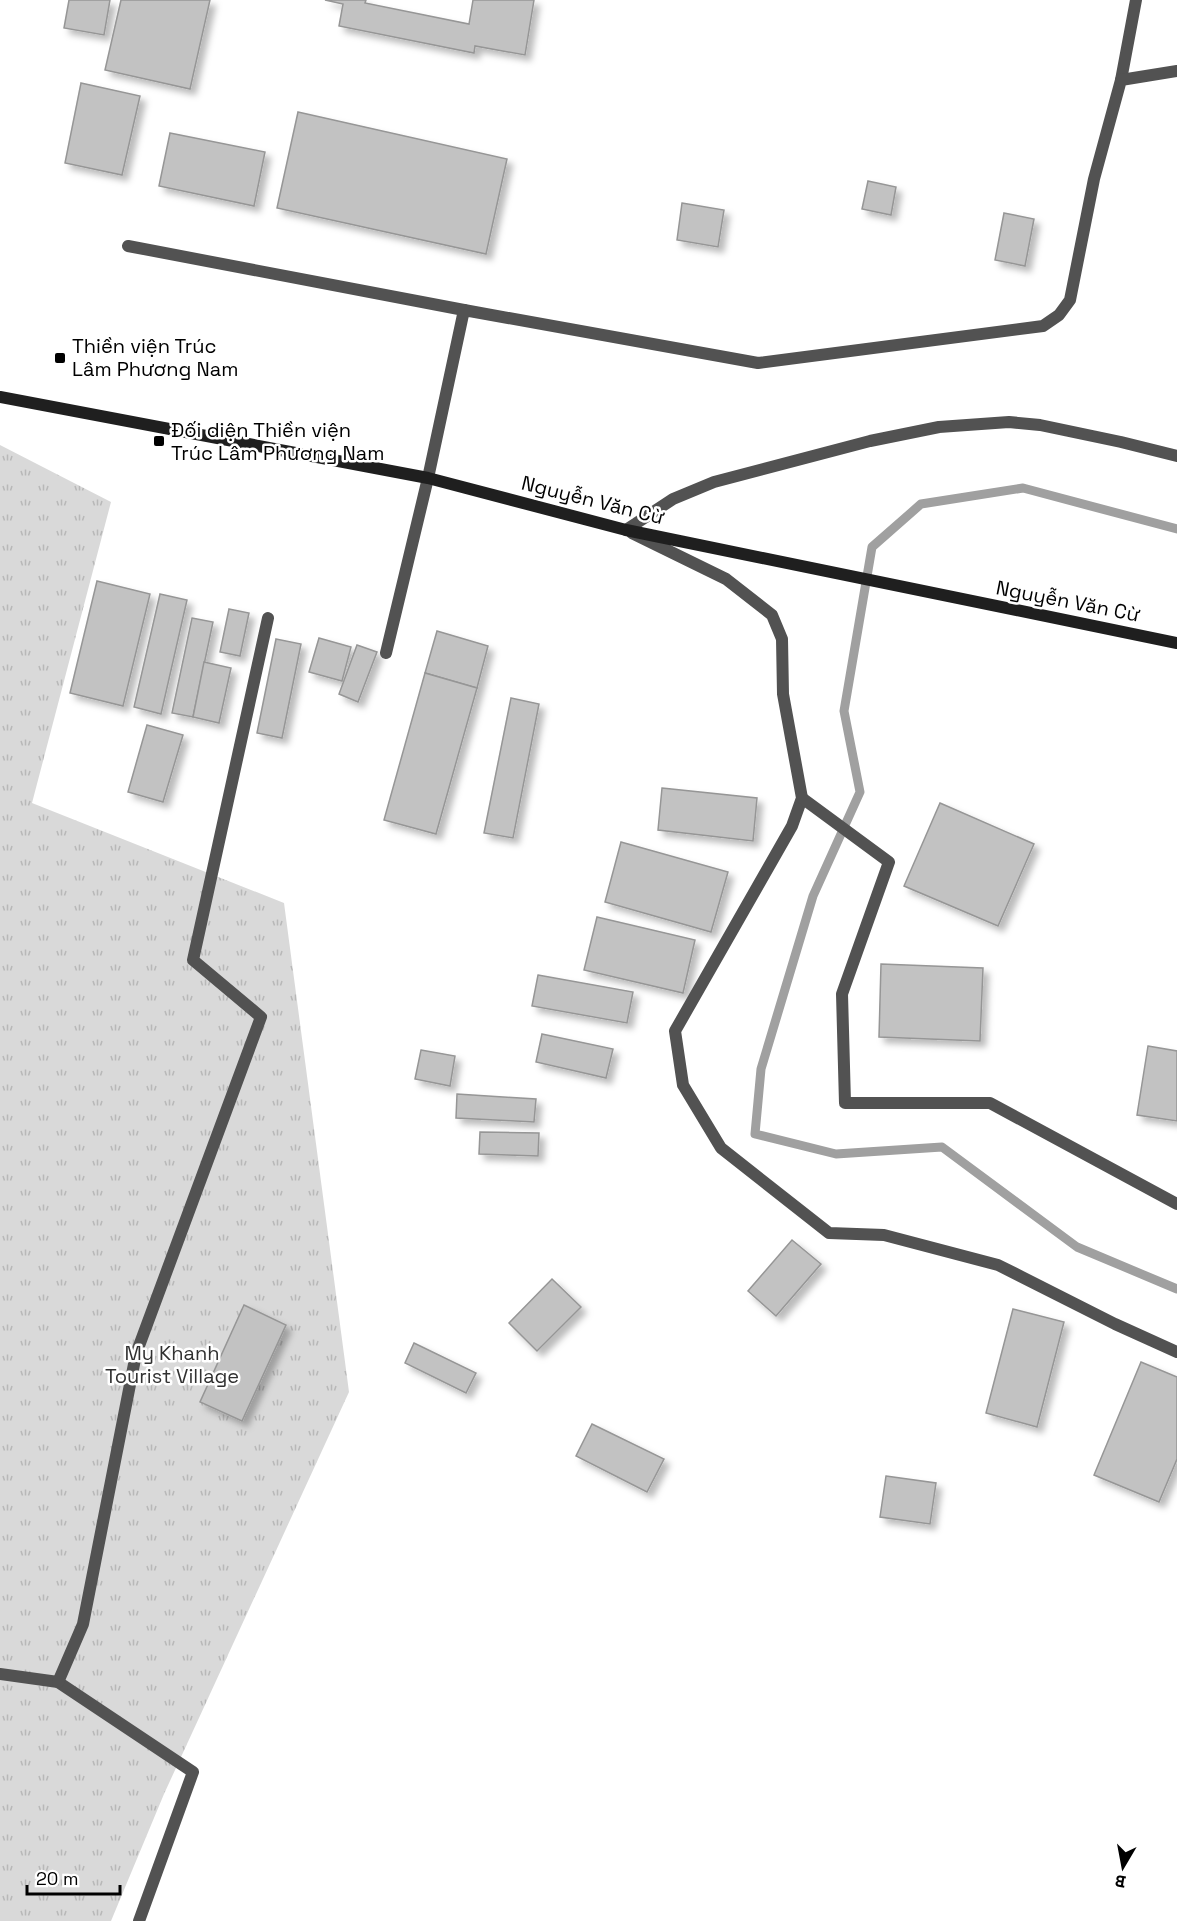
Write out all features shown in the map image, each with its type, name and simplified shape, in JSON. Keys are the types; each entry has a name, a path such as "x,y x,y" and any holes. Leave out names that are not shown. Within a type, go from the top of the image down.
{"main road":[{"name":"Nguyễn Văn Cừ","path":"0,397 428,478 626,530 1177,643"}],"street":[{"path":"128,246 758,363 1043,326 1059,315 1070,300 1094,179 1121,80 1136,0"},
{"path":"1121,80 1177,72"},
{"path":"386,653 428,478 464,310"},
{"path":"626,530 673,499 714,482 870,441 939,427 1009,423 1040,425 1177,456"},
{"path":"626,530 726,579 772,615 782,639 783,694 802,798 792,826 675,1031 683,1085 721,1148 829,1233 884,1235 998,1265 1115,1324 1177,1352"},
{"path":"58,1682 83,1624 136,1354 261,1017 193,960 268,618"},
{"path":"802,798 889,862 842,994 845,1103 990,1103 1177,1204"},
{"path":"0,1674 58,1682 193,1772 139,1921"}],"green space":[{"name":"My Khanh Tourist Village","path":"0,445 111,502 32,803 284,903 349,1392 164,1794 111,1921 0,1921"}],"building":[{"path":"69,0 110,0 104,35 64,28"},
{"path":"121,0 210,0 190,89 105,70"},
{"path":"325,0 366,0 365,3 469,24 473,0 534,0 525,55 475,46 474,53 339,26 343,4"},
{"path":"81,83 140,96 122,175 65,163"},
{"path":"298,112 507,159 486,254 277,208"},
{"path":"170,133 265,152 254,206 159,186"},
{"path":"868,181 896,187 891,215 862,209"},
{"path":"682,203 724,210 718,247 677,240"},
{"path":"1004,213 1034,219 1025,266 995,260"},
{"path":"97,581 150,594 123,706 70,693"},
{"path":"160,594 187,600 161,714 134,707"},
{"path":"229,609 249,613 240,656 220,652"},
{"path":"192,618 213,622 193,717 172,713"},
{"path":"437,631 488,646 477,688 425,673"},
{"path":"319,638 351,647 342,681 309,672"},
{"path":"276,639 301,644 282,738 257,733"},
{"path":"357,645 377,652 358,702 339,694"},
{"path":"204,662 231,668 219,723 193,717"},
{"path":"425,673 477,688 436,834 384,820"},
{"path":"511,698 539,704 513,838 484,833"},
{"path":"147,725 183,735 163,802 128,792"},
{"path":"662,788 757,798 753,841 658,830"},
{"path":"940,803 1034,844 998,926 904,886"},
{"path":"621,842 728,872 711,932 605,902"},
{"path":"597,917 695,940 683,993 584,970"},
{"path":"881,964 983,968 980,1041 879,1037"},
{"path":"538,975 633,992 627,1023 532,1006"},
{"path":"542,1034 613,1049 606,1078 536,1062"},
{"path":"1148,1046 1177,1051 1177,1121 1137,1115"},
{"path":"421,1050 455,1056 450,1086 415,1079"},
{"path":"457,1094 536,1099 534,1122 456,1118"},
{"path":"480,1132 539,1133 538,1156 479,1154"},
{"path":"792,1240 821,1264 776,1316 748,1291"},
{"path":"552,1279 581,1307 537,1351 509,1323"},
{"path":"244,1305 286,1325 242,1421 200,1402"},
{"path":"1013,1309 1064,1322 1037,1427 986,1413"},
{"path":"414,1343 476,1373 466,1393 405,1363"},
{"path":"1141,1362 1177,1377 1177,1459 1159,1502 1094,1475"},
{"path":"592,1424 664,1459 647,1492 576,1456"},
{"path":"886,1476 936,1483 930,1524 880,1517"}],"waterway":[{"path":"1177,529 1023,488 921,504 872,547 844,711 860,792 813,896 761,1069 755,1134 836,1154 942,1147 1077,1247 1177,1289"}],"place":[{"name":"Thiền viện Trúc Lâm Phương Nam","path":"60,358"},
{"name":"Đối diện Thiền viện Trúc Lâm Phương Nam","path":"159,441"}]}
